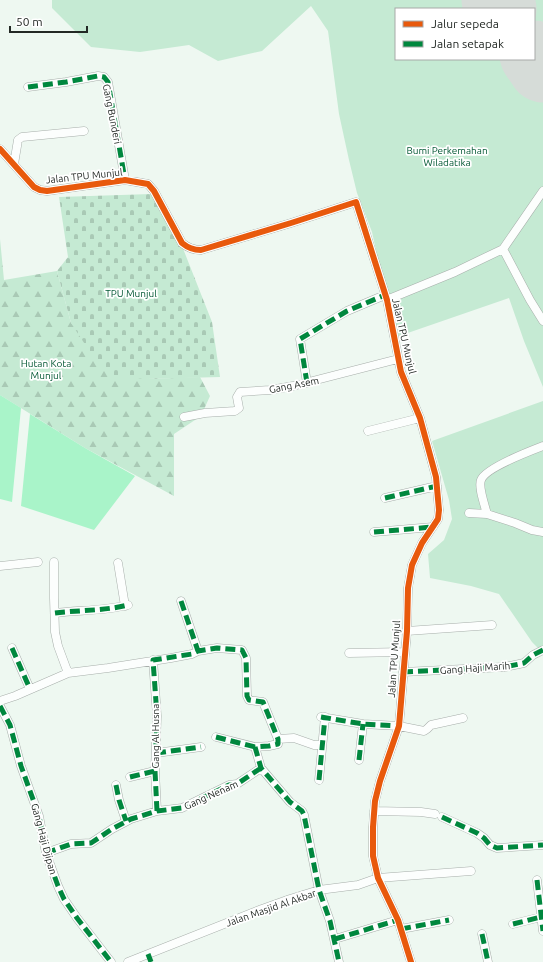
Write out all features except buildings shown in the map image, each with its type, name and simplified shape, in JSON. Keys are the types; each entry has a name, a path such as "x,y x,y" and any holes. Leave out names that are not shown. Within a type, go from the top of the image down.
{"street":[{"name":"Gang Bunderi","path":"28,87 98,76 104,77 108,82 125,180"},
{"path":"14,164 18,140 22,137 84,131"},
{"name":"Jalan TPU Munjul","path":"0,149 34,187 40,190 47,191 125,180 139,181 148,184 154,191 182,243 194,250 201,250 291,224 356,202 387,297 401,372 420,418 436,477 439,510 438,519 422,543 412,565 408,588 408,631 399,726 380,781 375,801 373,856 378,878"},
{"path":"307,383 300,339 348,311 455,272 503,249 543,191"},
{"path":"503,249 543,321"},
{"name":"Gang Asem","path":"184,417 205,413 237,410 239,408 237,397 240,392 270,390 307,383 398,359"},
{"path":"368,431 420,418"},
{"path":"487,514 480,484 483,476 494,468 524,453 543,446"},
{"path":"385,498 437,486"},
{"path":"469,513 487,514 532,530 543,532"},
{"path":"374,532 433,527"},
{"path":"0,566 38,562"},
{"path":"54,562 55,632 58,646 68,673"},
{"path":"55,613 75,610 99,610 126,605 118,563"},
{"path":"181,601 198,651"},
{"path":"408,631 492,625"},
{"path":"12,648 30,689"},
{"path":"0,701 68,673 192,654 198,651 217,648 242,650 246,658 247,696 251,701 263,702 278,739 278,744 255,747 216,737"},
{"name":"Gang Haji Marih","path":"403,672 505,667 524,663 533,655 543,650"},
{"path":"349,653 406,652"},
{"name":"Gang Al Husna","path":"153,660 157,716 155,771 157,811"},
{"name":"Gang Haji Djipan","path":"0,706 10,725 21,766 35,805 46,853 54,876 64,899 111,962"},
{"path":"319,780 322,745 322,717 363,724 399,726 424,730 427,730 431,725 463,718"},
{"path":"359,760 363,724"},
{"path":"278,739 294,738 314,745 322,745"},
{"path":"156,753 201,747"},
{"path":"255,747 261,768 290,802 302,811 304,815 319,890 330,921 339,962"},
{"name":"Gang Nenam","path":"46,853 71,844 91,843 126,821 157,811 182,808 229,785 237,784 261,768"},
{"path":"130,777 155,771"},
{"path":"116,785 126,821"},
{"path":"374,811 421,812 438,815 477,833 497,848 543,845"},
{"name":"Jalan Masjid Al Akbar","path":"128,962 149,958 276,904 319,890 358,885 378,878 471,871"},
{"path":"378,878 398,920 411,962"},
{"path":"537,880 543,931"},
{"path":"513,924 541,917"},
{"path":"335,939 398,920"},
{"path":"401,929 449,920"},
{"path":"482,934 488,962"}],"green space":[{"name":"Bumi Perkemahan Wiladatika","path":"52,0 543,0 543,387 524,341 509,298 399,336 387,300 372,232 357,193 349,160 339,114 328,31 311,6 262,51 218,61 189,45 140,52 91,47 52,8"},
{"name":"TPU Munjul","path":"151,194 182,246 212,322 220,377 148,379 110,376 92,355 71,323 57,271 68,257 59,197"},
{"name":"Hutan Kota Munjul","path":"0,239 4,280 57,271 71,323 148,379 200,377 210,396 201,416 174,434 174,496 85,448 0,395"},
{"path":"543,401 543,653 532,642 499,594 471,586 430,578 428,554 444,540 452,519 449,500 432,441"}],"shaded area":[{"path":"0,395 21,408 12,502 0,499"},
{"path":"30,414 85,448 135,476 94,530 21,506"}],"runway":[{"path":"496,0 501,8"},
{"path":"535,56 543,68"}],"marked path":[{"path":"28,87 98,76 104,77 108,82 125,180"},
{"path":"307,383 300,339 347,311 385,295"},
{"path":"385,498 437,486"},
{"path":"374,532 433,527"},
{"path":"181,601 198,651"},
{"path":"55,613 128,605"},
{"path":"12,648 30,689"},
{"path":"157,811 155,771 157,716 153,660 192,654 198,651 217,648 242,650 246,658 247,696 249,700 263,702 278,739 278,744 255,747 261,768 290,802 302,811 304,815 319,890 330,921 339,962"},
{"path":"403,672 505,667 524,663 533,655 543,650"},
{"path":"0,706 10,725 21,766 39,816 46,853 58,886 64,899 77,918 111,962"},
{"path":"321,717 363,724 399,726"},
{"path":"319,780 325,717"},
{"path":"359,760 363,724"},
{"path":"216,737 255,747"},
{"path":"156,753 201,747"},
{"path":"46,853 71,844 91,843 112,829 131,819 157,811 182,808 229,785 237,784 261,768"},
{"path":"130,777 155,771"},
{"path":"116,785 126,821"},
{"path":"442,817 477,833 490,845 497,848 543,845"},
{"path":"537,880 543,931"},
{"path":"513,924 541,917"},
{"path":"335,939 398,920 399,924"},
{"path":"401,929 449,920"},
{"path":"482,934 488,962"},
{"path":"148,954 151,962"}],"cycle path":[{"path":"0,149 34,187 40,190 47,191 125,180 148,184 154,191 182,243 196,250 201,250 356,202 387,300 401,372 420,418 436,477 439,510 438,519 422,543 412,565 408,588 407,631 399,726 380,781 375,801 373,827 373,856 378,878 398,920 411,962"}]}
